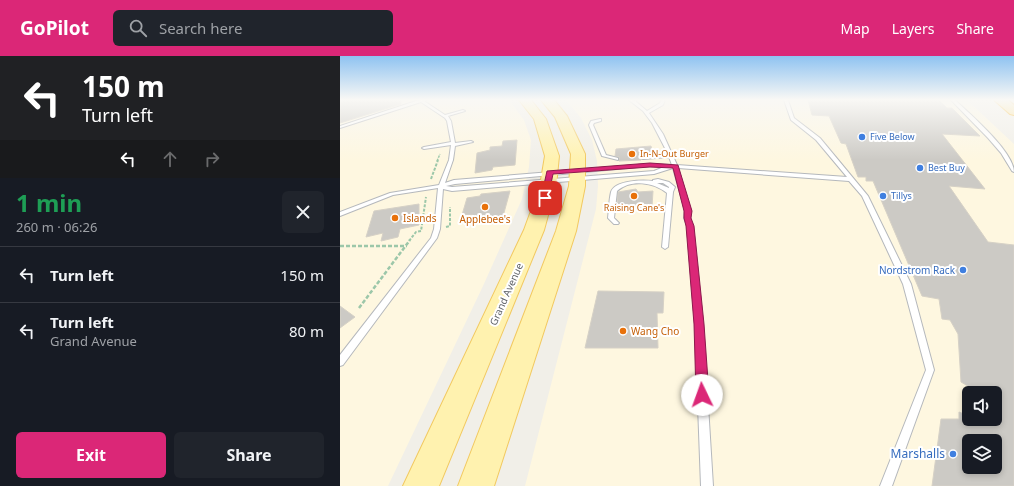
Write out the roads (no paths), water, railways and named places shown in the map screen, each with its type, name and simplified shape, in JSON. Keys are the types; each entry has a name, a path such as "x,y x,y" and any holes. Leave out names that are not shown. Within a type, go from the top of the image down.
{"main road":[{"name":"Grand Avenue","path":"421,486 542,209 552,156 540,120"},
{"path":"476,486 566,231 577,186 578,154 563,120"}],"lane":[{"path":"340,127 362,120"},
{"path":"340,362 434,238 437,229 442,186 451,160 453,144 448,120"},
{"path":"600,120 592,122 591,125 604,156 616,159"},
{"path":"650,120 676,166 688,211 687,218 692,249 699,324 707,486"},
{"path":"793,120 818,139 865,196 908,284 930,370 886,486"},
{"path":"973,120 1003,152 1014,170"},
{"path":"424,148 442,144 471,142"},
{"path":"643,158 670,155"},
{"path":"340,214 392,194 442,186 454,182 654,172 676,166 850,179"},
{"path":"442,186 452,189 577,175"},
{"path":"616,224 611,218 614,191 616,188 622,185 649,182 658,184 670,192 665,247"}],"place":[{"name":"Five Below","path":"862,137"},
{"name":"In-N-Out Burger","path":"632,154"},
{"name":"Best Buy","path":"920,168"},
{"name":"Raising Cane's","path":"634,196"},
{"name":"Tillys","path":"883,196"},
{"name":"Applebee's","path":"485,207"},
{"name":"Islands","path":"395,218"},
{"name":"Nordstrom Rack","path":"963,270"},
{"name":"Wang Cho","path":"623,331"},
{"name":"Marshalls","path":"953,454"}]}
